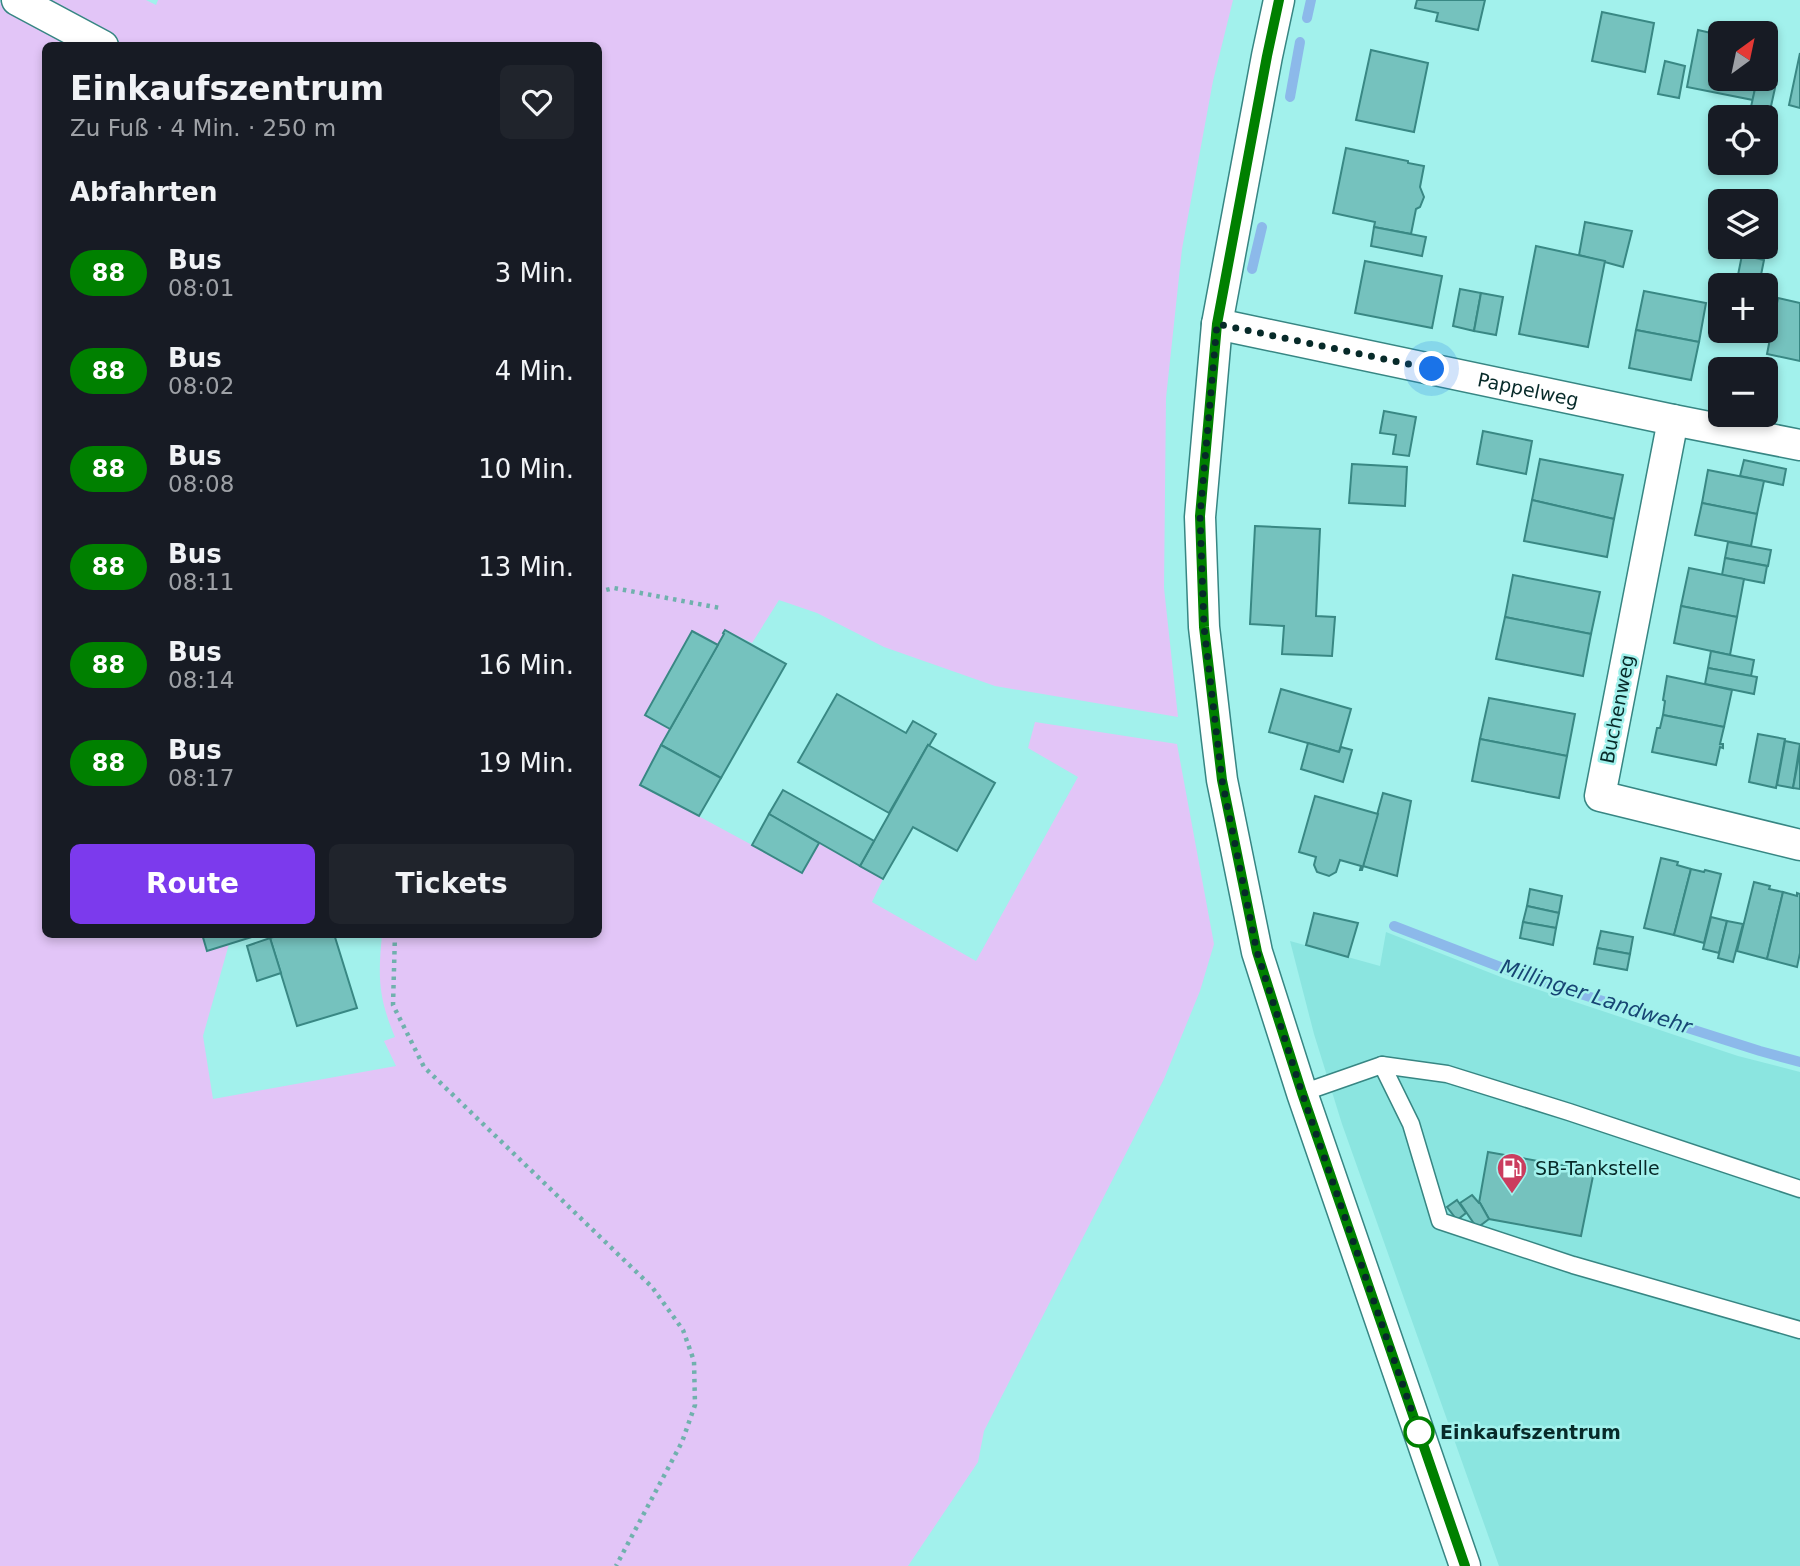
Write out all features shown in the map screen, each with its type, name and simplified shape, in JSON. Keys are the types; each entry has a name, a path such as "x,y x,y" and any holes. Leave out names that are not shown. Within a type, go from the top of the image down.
{"street":[{"path":"17,0 96,42"},
{"path":"1279,0 1217,324 1200,516 1204,627 1222,780 1257,952 1302,1093 1465,1566"},
{"name":"Pappelweg","path":"1217,324 1800,445"},
{"name":"Buchenweg","path":"1673,420 1600,796 1800,845"}],"lane":[{"path":"1382,1065 1411,1124 1440,1221 1573,1265 1800,1331"},
{"path":"1302,1093 1382,1065 1447,1074 1800,1189"}],"path":[{"path":"602,591 614,588 720,608"},
{"path":"395,938 393,1005 424,1067 652,1287 683,1330 694,1361 695,1405 682,1442 615,1566"}],"shaded area":[{"path":"35,0 146,0 156,5 158,0 1233,0 1213,81 1182,249 1166,398 1164,588 1178,717 995,686 884,647 817,613 779,600 752,643 725,630 718,645 692,631 645,715 670,729 641,785 801,873 819,843 883,879 872,902 976,961 1078,777 1028,748 1035,722 1177,744 1214,944 1200,991 1164,1079 984,1431 978,1462 908,1566 0,1566 0,2 78,42 42,42 42,938 203,938 207,951 229,944 203,1036 213,1099 396,1066 384,1041 395,1037 385,1010 381,987 382,938 602,938 602,42 115,42"},
{"path":"1386,932 1506,979 1738,1056 1800,1072 1800,1566 1499,1566 1342,1124 1314,1034 1290,941 1380,966"}],"building":[{"path":"1417,0 1485,0 1478,30 1436,21 1438,13 1415,8"},
{"path":"1602,12 1654,23 1645,72 1592,61"},
{"path":"1698,30 1708,32 1708,91 1755,91 1753,100 1687,87"},
{"path":"1371,50 1428,63 1414,132 1356,120"},
{"path":"1800,53 1800,108 1789,105"},
{"path":"1665,61 1685,66 1679,98 1658,94"},
{"path":"1754,91 1774,91 1771,105 1751,105"},
{"path":"1346,148 1424,166 1420,187 1424,197 1420,207 1416,209 1411,234 1374,227 1375,222 1333,213"},
{"path":"1585,222 1632,231 1623,267 1579,255"},
{"path":"1374,227 1426,237 1422,256 1371,246"},
{"path":"1536,246 1605,261 1588,347 1519,334"},
{"path":"1741,259 1764,260 1761,273 1738,273"},
{"path":"1365,261 1442,276 1432,328 1355,313"},
{"path":"1460,289 1481,293 1474,331 1453,326"},
{"path":"1644,291 1706,303 1699,342 1636,330"},
{"path":"1481,293 1503,297 1496,335 1474,331"},
{"path":"1778,298 1800,303 1800,361 1767,354 1769,343 1778,343"},
{"path":"1636,330 1699,342 1691,380 1629,368"},
{"path":"1384,411 1416,417 1409,456 1393,454 1396,435 1380,433"},
{"path":"1483,431 1532,441 1526,474 1477,464"},
{"path":"1540,459 1623,475 1614,519 1532,500"},
{"path":"1744,460 1786,469 1783,485 1740,476"},
{"path":"1352,464 1407,467 1405,506 1349,503"},
{"path":"1708,470 1764,481 1757,514 1702,503"},
{"path":"1532,500 1614,519 1607,557 1524,541"},
{"path":"1702,503 1757,514 1751,546 1695,535"},
{"path":"1255,526 1320,529 1316,616 1335,617 1332,656 1282,654 1284,626 1250,624"},
{"path":"1728,542 1771,550 1768,566 1725,558"},
{"path":"1725,558 1767,566 1764,583 1722,575"},
{"path":"1689,568 1744,579 1737,617 1681,606"},
{"path":"1513,575 1600,592 1591,634 1505,617"},
{"path":"1681,606 1737,617 1730,655 1674,643"},
{"path":"1505,617 1591,634 1583,676 1496,659"},
{"path":"725,630 786,664 721,778 661,745"},
{"path":"692,631 718,645 670,729 645,715"},
{"path":"1711,651 1754,660 1751,676 1708,668"},
{"path":"1708,668 1757,677 1754,694 1705,684"},
{"path":"1667,676 1732,690 1724,727 1663,715"},
{"path":"1281,689 1351,709 1339,752 1269,732"},
{"path":"837,694 906,733 913,721 936,734 889,813 798,762"},
{"path":"1489,698 1575,714 1567,756 1480,739"},
{"path":"1663,715 1724,727 1720,744 1723,744 1723,748 1720,747 1716,765 1652,752"},
{"path":"1758,734 1785,739 1776,788 1749,782"},
{"path":"1480,739 1567,756 1559,798 1472,781"},
{"path":"1785,741 1800,744 1793,788 1777,785"},
{"path":"1308,743 1339,752 1341,747 1352,750 1343,782 1301,769"},
{"path":"661,745 721,778 699,816 640,785"},
{"path":"928,745 995,783 957,851 913,827 883,879 860,866"},
{"path":"1800,751 1800,789 1793,788"},
{"path":"783,790 874,841 860,866 769,814"},
{"path":"1383,793 1411,801 1397,876 1363,866"},
{"path":"1315,796 1378,814 1362,870 1361,866 1340,860 1336,872 1329,876 1317,872 1314,865 1316,857 1299,852"},
{"path":"769,814 819,843 802,873 752,845"},
{"path":"1661,858 1691,869 1674,935 1644,928"},
{"path":"1691,869 1721,874 1704,943 1674,935"},
{"path":"1754,882 1783,892 1767,959 1737,951"},
{"path":"1530,889 1562,896 1559,913 1527,906"},
{"path":"1783,892 1797,896 1797,893 1800,894 1800,953 1797,967 1767,959"},
{"path":"1527,906 1559,913 1556,928 1523,922"},
{"path":"1314,913 1358,923 1348,957 1306,945"},
{"path":"1711,917 1727,921 1719,953 1703,949"},
{"path":"1727,921 1743,924 1733,962 1718,958"},
{"path":"1523,922 1556,928 1553,945 1520,938"},
{"path":"1601,931 1633,937 1630,954 1597,948"},
{"path":"203,938 249,938 207,951"},
{"path":"270,938 335,938 357,1008 297,1026"},
{"path":"270,938 281,973 257,981 247,946"},
{"path":"1597,948 1630,954 1627,970 1594,964"},
{"path":"1488,1152 1594,1171 1581,1236 1489,1219 1479,1203"},
{"path":"1472,1195 1489,1219 1477,1228 1460,1203"},
{"path":"1457,1200 1466,1213 1457,1220 1447,1207"}],"waterway":[{"path":"1307,18 1311,0"},
{"path":"1290,97 1300,42"},
{"path":"1252,269 1262,227"},
{"name":"Millinger Landwehr","path":"1394,926 1521,975 1800,1062"}],"bus line":[{"name":"88","path":"1279,0 1217,324 1200,516 1204,627 1222,780 1257,952 1302,1093 1465,1566"}],"place":[{"name":"SB-Tankstelle","path":"1512,1195"},
{"name":"Einkaufszentrum","path":"1419,1432"}],"route":[{"path":"1419,1432 1302,1093 1257,952 1222,780 1204,627 1200,516 1217,324 1432,369"}]}
